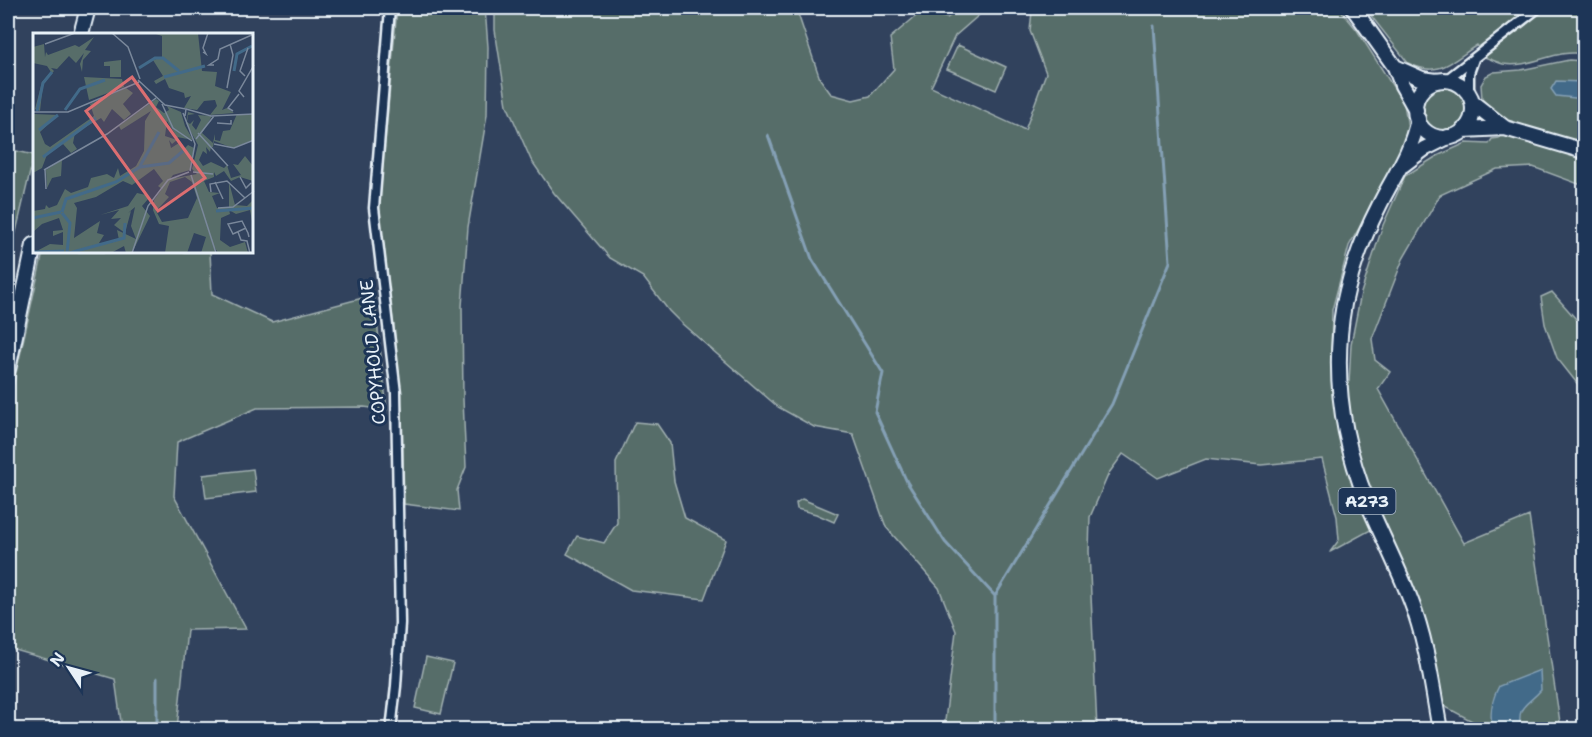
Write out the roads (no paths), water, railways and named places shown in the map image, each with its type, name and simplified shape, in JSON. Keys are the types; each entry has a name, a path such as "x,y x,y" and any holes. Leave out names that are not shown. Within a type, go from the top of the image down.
{"main road":[{"path":"81,33 88,8"},
{"path":"1353,8 1395,67 1422,127 1430,133 1438,137 1448,137 1463,130 1505,128 1584,151"},
{"path":"1395,67 1422,80 1455,82 1505,128"},
{"path":"1417,114 1417,100 1421,92 1428,85 1441,80"},
{"path":"1463,130 1472,118 1471,98"},
{"name":"A273","path":"1417,114 1413,142 1369,226 1354,266 1344,304 1340,340 1340,406 1345,436 1366,499 1412,602 1425,647 1440,729"},
{"name":"A273","path":"1401,167 1424,149 1448,137"},
{"path":"8,369 33,250"}],"street":[{"name":"COPYHOLD LANE","path":"390,8 374,208 396,393 400,623 391,729"},
{"path":"1441,80 1474,58 1538,8"},
{"path":"1471,98 1469,73 1474,58"}],"water":[{"path":"1556,81 1584,82 1584,99 1556,96 1551,89"},
{"path":"1540,670 1541,690 1521,710 1521,729 1493,729 1492,707 1499,686"}],"waterway":[{"path":"995,730 995,596 1112,404 1170,262 1154,26"},
{"path":"768,135 812,259 883,373 875,412 907,482 945,542 995,596"},
{"path":"157,678 157,730"}]}
